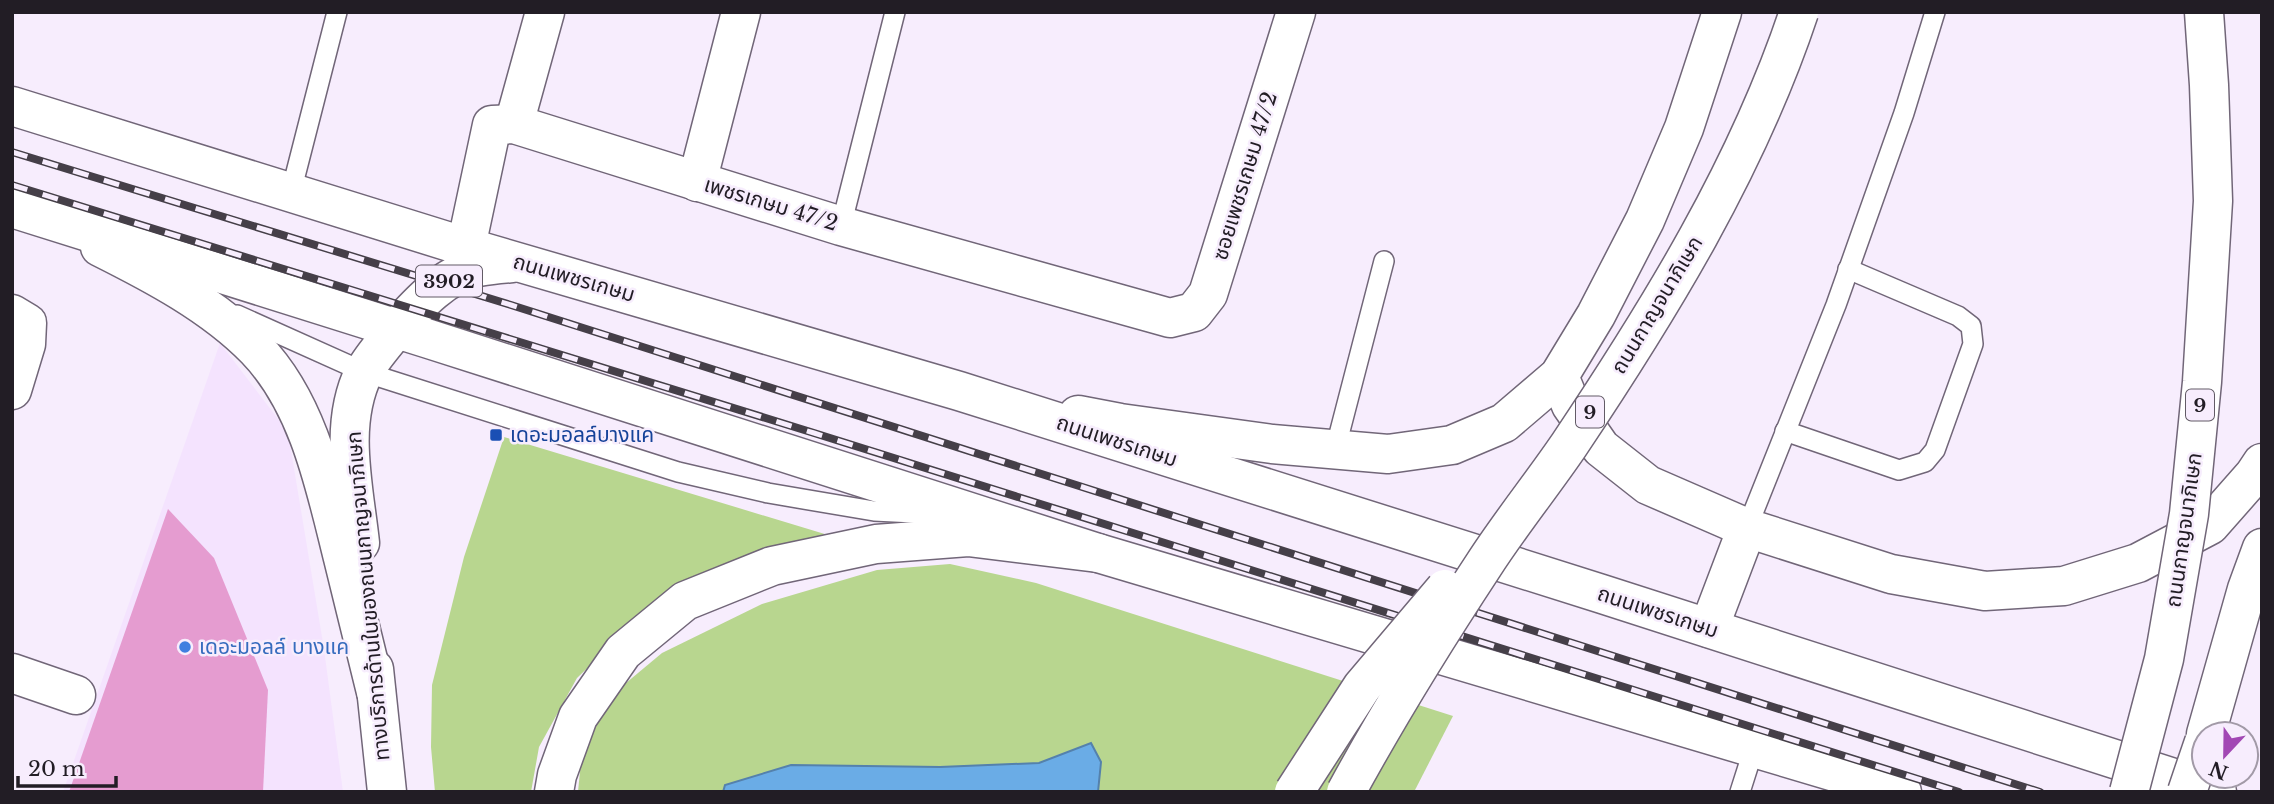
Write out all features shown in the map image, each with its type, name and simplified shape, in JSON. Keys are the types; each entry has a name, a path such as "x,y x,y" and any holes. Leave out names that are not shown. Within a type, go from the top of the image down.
{"main road":[{"path":"467,247 492,125 514,124 545,12"},
{"path":"697,182 741,12"},
{"name":"ซอยเพชรเกษม 47/2","path":"1170,318 1194,313 1208,295 1296,12"},
{"path":"959,391 1120,423 1272,444 1388,454 1452,446 1504,423 1559,376 1596,315 1645,220 1684,128 1722,12"},
{"name":"ถนนกาญจนาภิเษก","path":"1346,792 1484,564 1568,445 1651,317 1704,226 1741,157 1800,12"},
{"name":"ถนนกาญจนาภิเษก","path":"2129,792 2164,659 2189,514 2202,382 2213,201 2204,12"},
{"name":"ถนนเพชรเกษม","path":"12,106 467,247 959,391 2217,792"},
{"name":"เพชรเกษม 47/2","path":"514,124 841,226 1170,318"},
{"path":"12,209 72,233 148,271 198,304 257,350 293,401 322,473 376,692"},
{"path":"12,209 1098,552 1902,792"},
{"name":"3902","path":"396,329 434,290 456,276 477,267 517,262"},
{"path":"12,314 27,323 26,344 12,390"},
{"name":"ทางบริการด้านในของถนนกาญจนาภิเษก","path":"387,792 349,439 352,415 364,372 396,329"},
{"path":"1559,376 1571,405 1601,448 1648,485 1746,528 1891,574 1984,591 2064,586 2138,563 2210,525 2262,463"},
{"path":"1294,792 1362,687 1568,445"},
{"path":"1709,628 1746,528"},
{"path":"554,792 557,775 578,717 623,652 685,601 772,566 876,544 968,537 1098,552"},
{"path":"2210,720 2247,589 2262,548"},
{"path":"12,673 76,695"}],"lane":[{"path":"291,192 337,12"},
{"path":"841,226 895,12"},
{"path":"1746,528 1848,269 1904,113 1935,12"},
{"path":"1335,450 1384,261"},
{"path":"1785,431 1899,470 1926,462 1935,450 1973,344 1971,326 1958,316 1848,269"},
{"path":"148,271 238,316 364,372 678,472 742,487 874,511 984,516"},
{"path":"1740,792 1754,748"}],"shaded area":[{"path":"220,343 288,432 324,649 343,792 63,792"}],"green space":[{"path":"504,437 828,535 667,592 577,678 539,747 531,792 435,792 431,747 432,685 464,557"},
{"path":"950,564 1036,583 1453,716 1414,792 578,792 582,751 602,703 662,653 762,604 877,570"}],"water":[{"path":"1091,743 1101,762 1098,792 723,792 725,785 791,765 940,767 1039,763"}],"building":[{"name":"เดอะมอลล์ บางแค","path":"168,509 214,558 268,690 263,792 69,792"}],"railway":[{"path":"12,152 511,305 2040,792"},
{"path":"12,185 1959,792"}],"place":[{"name":"เดอะมอลล์บางแค","path":"496,435"},
{"name":"เดอะมอลล์ บางแค","path":"185,647"}]}
